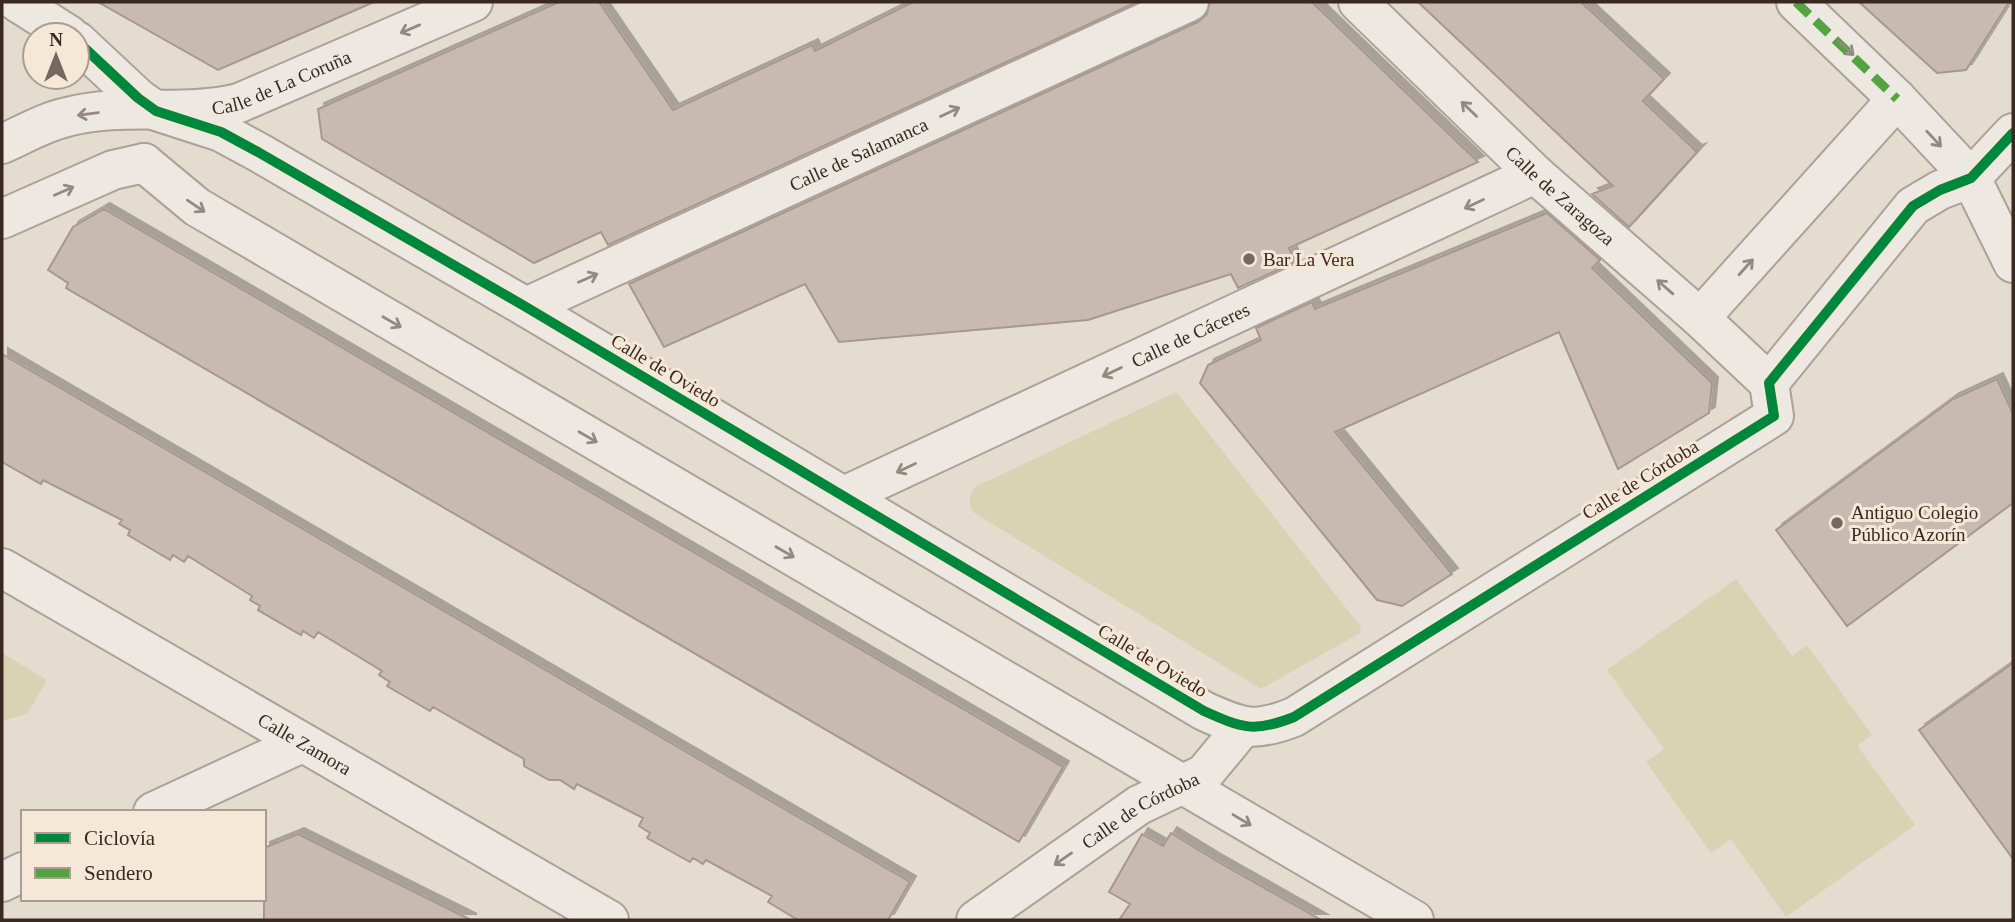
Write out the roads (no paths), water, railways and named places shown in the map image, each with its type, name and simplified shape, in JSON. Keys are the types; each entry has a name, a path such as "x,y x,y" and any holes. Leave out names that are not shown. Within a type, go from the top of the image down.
{"street":[{"path":"17,2 47,21"},
{"name":"Calle de La Coruña","path":"2,144 67,117 108,111 202,110 239,103 473,2"},
{"name":"Calle de Salamanca","path":"526,307 1189,2"},
{"name":"Calle de Zaragoza","path":"1358,2 1535,174 1700,318 1769,383"},
{"path":"1796,2 1897,99 1971,178 2013,263"},
{"name":"Calle de Oviedo","path":"91,54 156,111 240,142 526,307 1205,711 1242,728"},
{"path":"1700,318 1897,99"},
{"path":"144,163 156,111"},
{"path":"1769,383 1913,206 1940,190 1971,178 2013,133"},
{"path":"2,219 113,170 144,163"},
{"path":"144,163 197,208 1414,920"},
{"name":"Calle de Cáceres","path":"844,496 1535,174"},
{"name":"Calle de Córdoba","path":"976,920 1139,806 1205,774 1242,728 1277,724 1294,717 1774,416 1769,383"},
{"name":"Calle Zamora","path":"2,568 609,920"},
{"path":"157,810 302,743"},
{"path":"2,882 21,873"}],"place":[{"name":"Bar La Vera","path":"1249,259"},
{"name":"Antiguo Colegio Público Azorín","path":"1837,523"}]}
